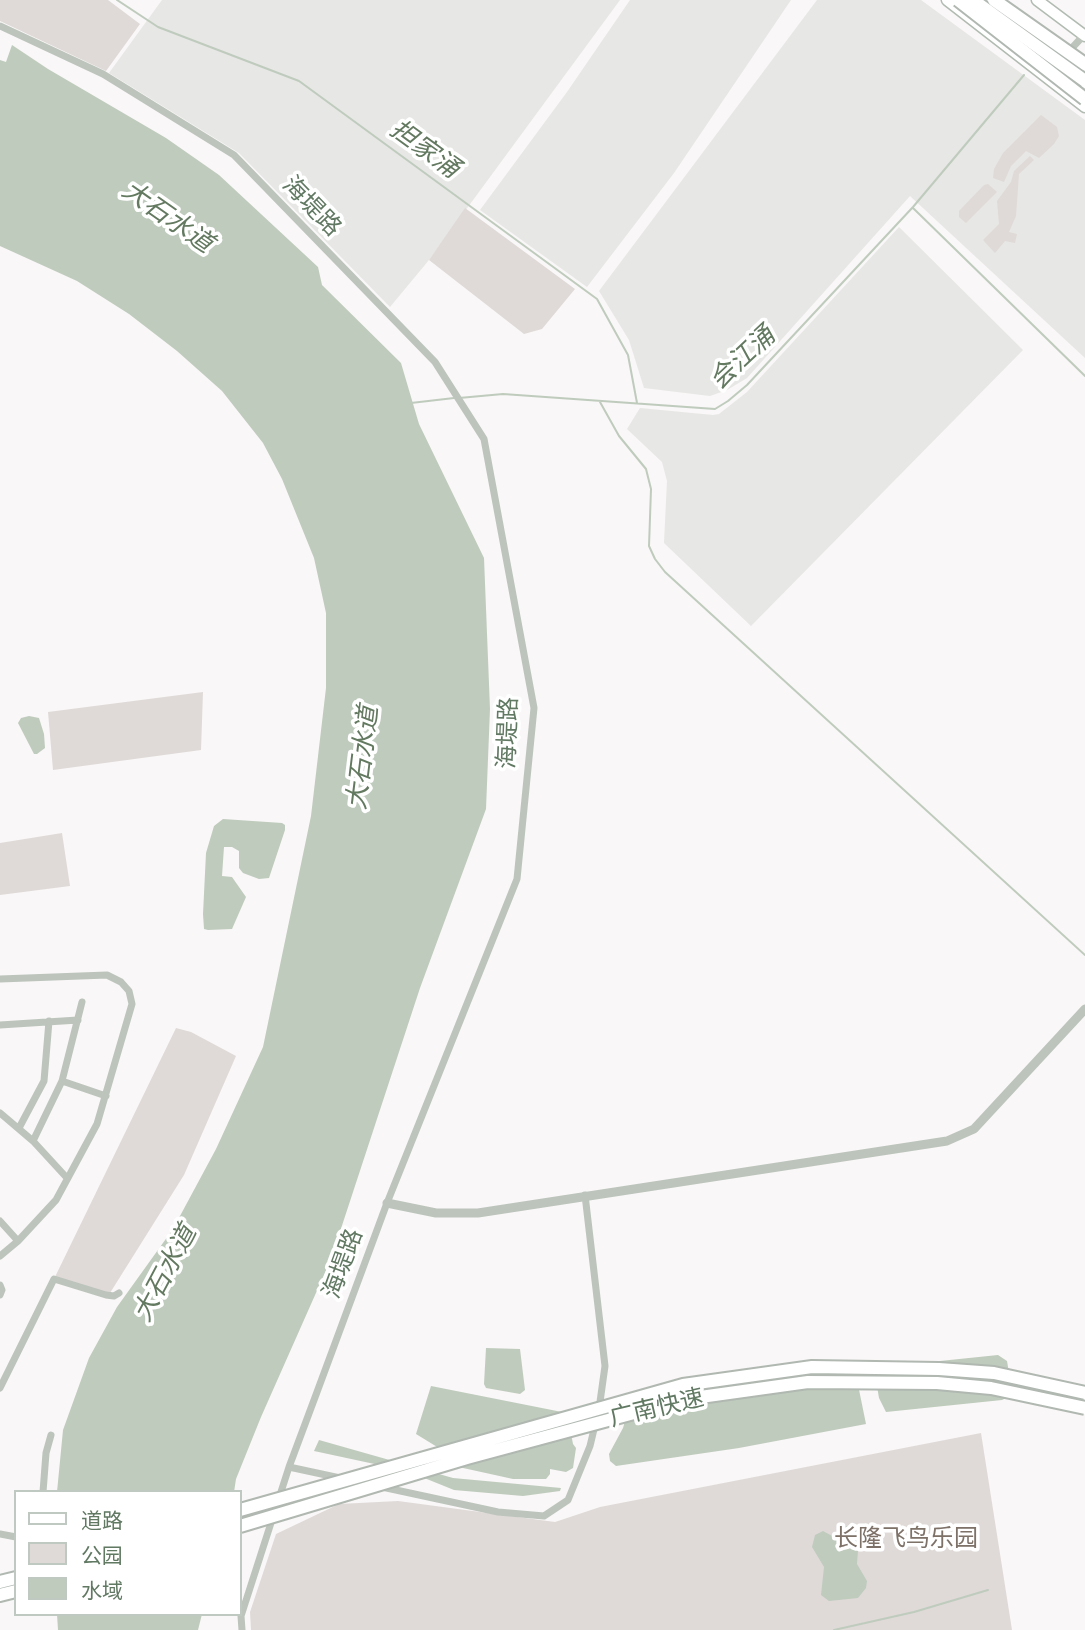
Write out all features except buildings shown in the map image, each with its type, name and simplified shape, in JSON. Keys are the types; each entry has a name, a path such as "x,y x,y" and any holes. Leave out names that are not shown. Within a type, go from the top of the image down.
{"highway":[{"path":"958,0 1085,99"},
{"path":"973,0 1085,82"},
{"path":"994,0 1085,64"},
{"name":"广南快速","path":"242,1509 683,1385 799,1368 926,1369 994,1373 1085,1393"},
{"name":"广南快速","path":"242,1525 467,1458 686,1399 794,1384 874,1381 991,1388 1085,1408"}],"main road":[{"path":"947,0 1085,107"},
{"path":"965,0 1085,90"},
{"path":"1037,0 1085,35"}],"street":[{"name":"海堤路","path":"0,26 103,74 234,155 435,362 484,439 534,708 517,879 387,1203 289,1467 242,1613"},
{"path":"1045,77 1085,35"},
{"path":"0,979 107,975 121,982 130,991 132,1003 97,1124 56,1200 18,1241 0,1256"},
{"path":"33,1141 62,1081 82,1002"},
{"path":"387,1203 436,1213 478,1213 947,1141 974,1129 1085,1009"},
{"path":"0,1024 78,1020"},
{"path":"19,1128 44,1081 49,1021"},
{"path":"62,1081 106,1096"},
{"path":"0,1113 33,1141 67,1178"},
{"path":"289,1467 498,1512 544,1516 569,1500 590,1446 599,1410 605,1366 585,1195"},
{"path":"0,1221 18,1241"},
{"path":"0,1388 54,1279 114,1296 119,1293"},
{"path":"0,1285 0,1295"},
{"path":"0,1370 9,1370"},
{"path":"43,1490 46,1453 51,1435"}],"shaded area":[{"path":"162,0 620,0 429,260 390,307 239,153 109,73"},
{"path":"630,0 791,0 674,173 587,287 480,210 567,92"},
{"path":"817,0 921,0 1085,120 1085,358 910,196 747,378 710,396 644,388 629,340 599,291"},
{"path":"899,227 1023,350 751,626 664,543 667,481 662,462 627,429 640,408 719,414 747,392"}],"green space":[{"path":"0,0 108,0 140,24 106,71 0,21"},
{"path":"1041,115 1057,127 1059,136 1054,144 1039,158 1026,151 1011,166 1004,182 993,178 994,169 1003,153"},
{"path":"1030,156 1034,160 1019,174 1016,216 1009,232 1017,234 1015,243 1005,241 995,253 983,240 999,224 997,201 1011,182 1014,171"},
{"path":"988,184 997,192 966,223 959,217 959,211"},
{"path":"465,208 575,289 542,329 524,334 429,260"},
{"path":"203,692 201,750 53,770 48,712"},
{"path":"62,833 70,886 0,895 0,843"},
{"path":"176,1028 191,1032 236,1056 184,1175 110,1293 54,1279"},
{"name":"长隆飞鸟乐园","path":"981,1433 1012,1630 251,1630 250,1612 276,1534 339,1504 398,1501 555,1522 600,1507"}],"water":[{"name":"大石水道","path":"12,45 166,138 219,175 318,267 322,285 401,363 419,424 484,558 490,709 486,809 420,988 331,1259 261,1417 236,1479 234,1490 57,1490 63,1430 89,1358 117,1307 173,1229 216,1149 263,1047 311,816 326,688 326,613 314,558 282,479 263,443 222,391 177,351 129,314 77,281 0,246 0,60 6,62"},
{"path":"21,718 39,718 44,734 45,748 37,754 34,754 18,723"},
{"path":"223,819 282,823 285,830 269,878 259,879 243,873 239,868 239,851 224,847 222,876 232,877 246,897 232,929 208,930 204,929 203,914 206,853 214,826"},
{"path":"486,1348 520,1349 525,1390 520,1394 486,1388"},
{"path":"998,1355 1007,1361 1011,1385 1010,1396 1002,1400 886,1412 879,1398 875,1374 911,1364"},
{"path":"855,1370 866,1424 739,1448 616,1466 610,1461 609,1454 623,1428 628,1411 674,1406 820,1371"},
{"path":"431,1386 567,1413 576,1448 573,1468 566,1472 550,1469 546,1479 513,1479 454,1466 447,1453 416,1434"},
{"path":"319,1440 453,1478 561,1488 560,1491 523,1496 454,1490 407,1471 314,1451"},
{"path":"847,1526 856,1529 859,1538 857,1564 867,1581 866,1588 858,1598 829,1601 821,1595 824,1567 812,1547 815,1535 823,1531 834,1537 838,1536 841,1528"},
{"path":"57,1616 202,1616 198,1630 58,1630"}],"waterway":[{"name":"担家涌","path":"117,0 158,27 299,81 597,299 628,355 637,403"},
{"name":"会江涌","path":"459,398 503,394 715,409 747,385 913,207 1024,75"},
{"path":"913,208 1085,376"},
{"name":"会江涌","path":"411,403 454,398"},
{"path":"600,402 619,436 646,469 651,489 649,546 665,572 1085,955"},
{"path":"834,1630 914,1612 988,1590"}]}
